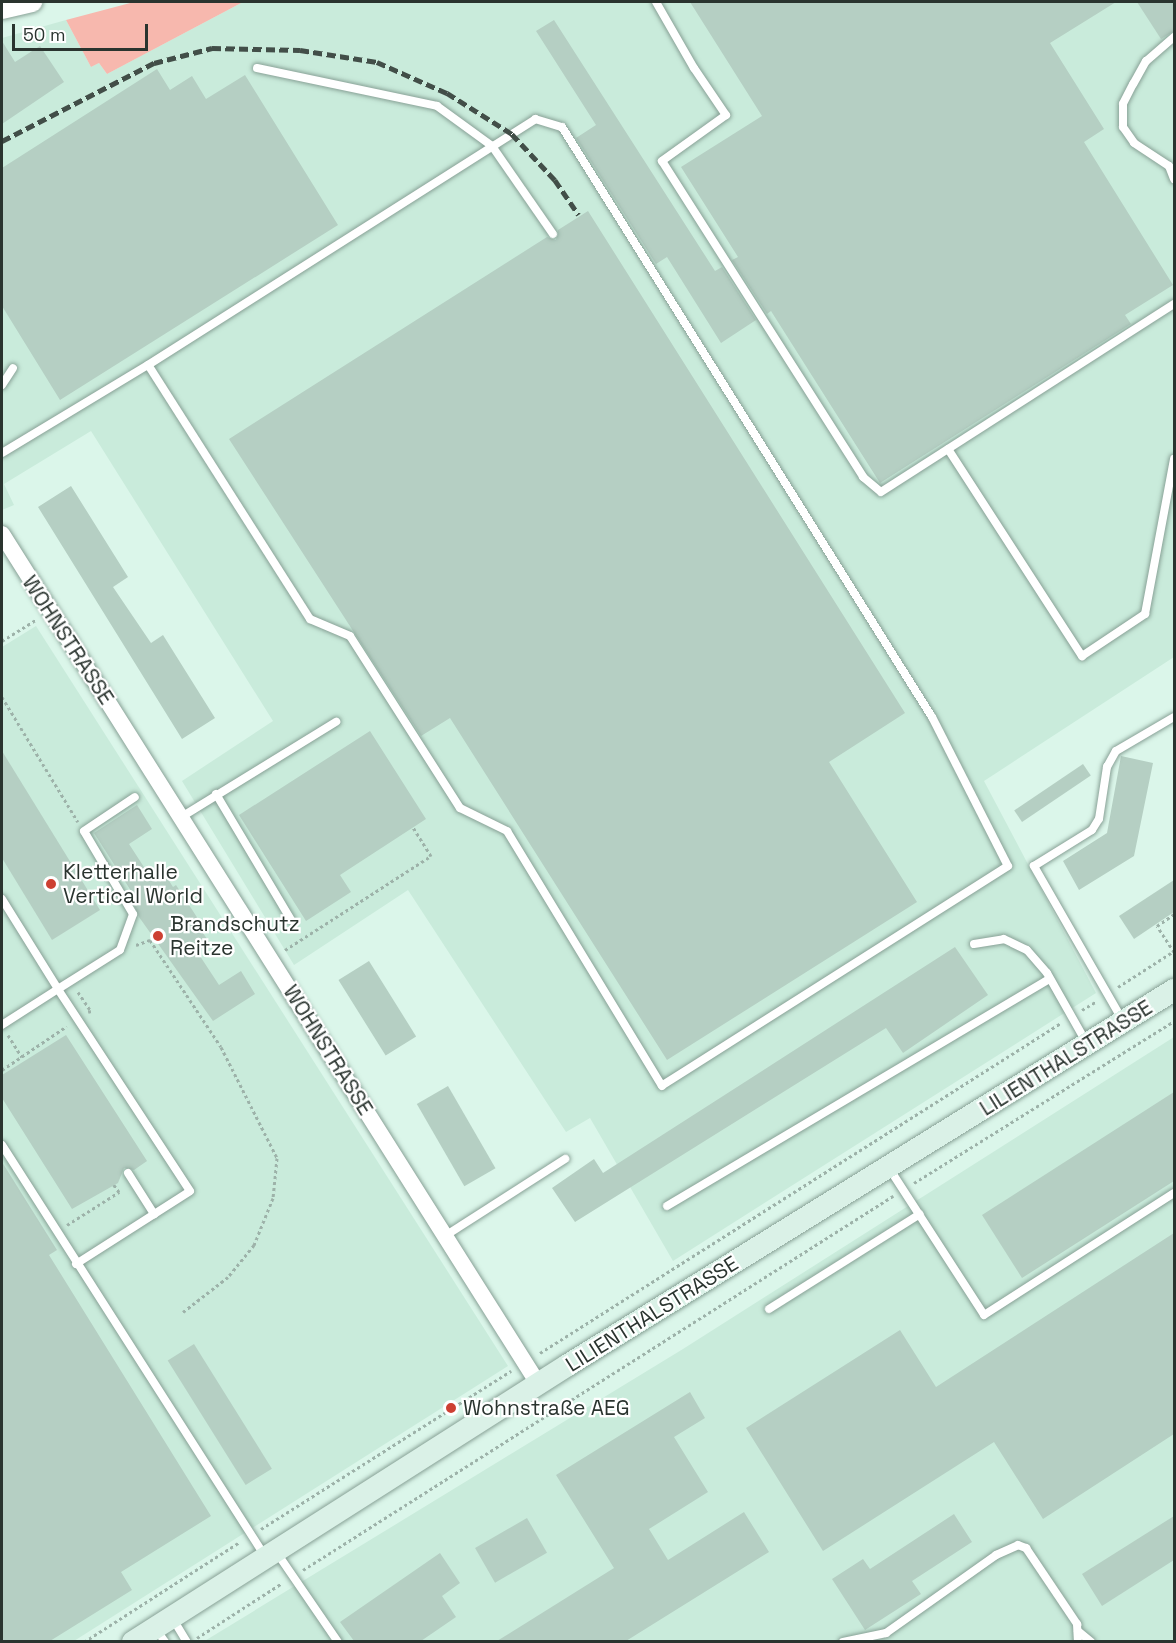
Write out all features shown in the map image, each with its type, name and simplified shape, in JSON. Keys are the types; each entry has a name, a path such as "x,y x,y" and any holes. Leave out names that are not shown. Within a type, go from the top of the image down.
{"main road":[{"name":"LILIENTHALSTRASSE","path":"133,1641 164,1629 271,1553 1174,990"}],"street":[{"path":"2,9 32,2"},
{"name":"WOHNSTRASSE","path":"2,534 183,816 539,1384"}],"lane":[{"path":"656,2 694,68 726,115 662,161 863,477 881,492 1174,304"},
{"path":"1174,37 1142,68 1123,104 1123,127 1134,143 1169,166 1174,179"},
{"path":"256,68 437,106 492,146 553,234"},
{"path":"2,453 148,365 535,119 562,127 932,717 1008,866 662,1086 507,831 460,808 350,636 310,619 148,365"},
{"path":"2,385 13,368"},
{"path":"948,449 1082,656 1144,614 1174,459"},
{"path":"1124,1023 1034,866 1092,830 1099,819 1107,767 1116,752 1174,717"},
{"path":"183,816 336,722"},
{"path":"216,794 291,920"},
{"path":"4,1029 58,989 120,950 133,914 84,831 135,797"},
{"path":"2,899 190,1191 76,1264"},
{"path":"974,944 994,938 1017,943 1038,960 1088,1045"},
{"path":"667,1206 1050,979"},
{"path":"2,1146 252,1534 292,1577 338,1641"},
{"path":"445,1236 565,1159"},
{"path":"888,1168 904,1189 984,1315 1174,1193"},
{"path":"128,1173 154,1214"},
{"path":"769,1309 920,1214"},
{"path":"843,1641 886,1633 996,1555 1018,1545 1026,1548 1078,1631 1091,1641"},
{"path":"164,1629 187,1641"},
{"path":"1078,1631 1078,1641"}],"path":[{"path":"2,640 37,619"},
{"path":"2,697 84,831"},
{"path":"271,959 432,856 413,827"},
{"path":"84,1641 1174,951 1157,926 1174,914"},
{"path":"120,950 150,940 221,1047 277,1158 273,1198 254,1245 228,1278 183,1312"},
{"path":"2,1070 91,1011 70,981"},
{"path":"193,1641 904,1189 1174,1021"},
{"path":"4,1029 22,1057"},
{"path":"56,1232 119,1192 114,1185"}],"shaded area":[{"path":"134,2 243,2 107,74 99,63 91,67 66,20"},
{"path":"243,2 1174,2 1174,657 984,781 1096,993 673,1261 590,1118 566,1132 408,890 294,965 182,781 273,721 91,431 4,484 14,505 2,510 2,38 66,20 91,67 99,63 107,74"},
{"path":"36,626 508,1366 74,1641 2,1642 2,647"},
{"path":"1174,1037 1174,1641 203,1642 683,1349"}],"building":[{"path":"690,2 1116,2 1050,43 1104,129 1084,142 1173,285 1125,315 1131,324 880,483 771,311 767,314 732,260 738,257 681,167 762,116"},
{"path":"1137,2 1174,2 1174,31 1161,39"},
{"path":"554,20 715,271 722,267 756,320 721,343 667,257 656,264 576,138 596,125 536,31"},
{"path":"2,41 15,62 40,46 64,82 2,124"},
{"path":"157,69 170,90 192,76 206,99 245,75 338,225 60,400 2,306 2,168"},
{"path":"588,211 905,713 829,762 917,902 667,1060 450,718 421,736 229,439 547,237 556,240 558,230"},
{"path":"71,486 128,577 113,587 151,643 163,635 215,718 182,739 38,507"},
{"path":"370,731 426,819 340,875 351,892 306,921 239,815"},
{"name":"Kletterhalle Vertical World","path":"2,751 100,910 52,940 2,858"},
{"path":"1121,756 1153,763 1134,856 1079,890 1063,861 1107,833"},
{"path":"1083,764 1091,776 1022,822 1014,810"},
{"path":"137,805 152,829 129,844 153,881 164,873 173,887 176,885 202,925 199,927 209,942 196,950 219,985 241,971 255,994 213,1021 139,917 130,896 133,894 94,833"},
{"path":"1174,880 1174,912 1134,939 1119,916"},
{"path":"955,947 988,995 903,1053 886,1028 575,1222 552,1188 594,1159 603,1173"},
{"path":"369,961 416,1036 386,1056 338,980"},
{"path":"66,1035 147,1161 134,1170 124,1168 118,1183 72,1209 2,1098 2,1075"},
{"path":"448,1086 496,1168 464,1186 417,1104"},
{"path":"1174,1092 1174,1181 1022,1278 982,1215"},
{"path":"2,1162 57,1250 49,1255 211,1516 121,1572 132,1590 50,1641 2,1641"},
{"path":"1174,1233 1174,1434 1043,1519 994,1442 823,1551 746,1428 900,1330 936,1387"},
{"path":"194,1344 272,1469 246,1485 168,1360"},
{"path":"690,1392 705,1418 674,1437 708,1492 649,1529 668,1560 744,1512 769,1552 626,1641 497,1641 614,1568 556,1475"},
{"path":"954,1514 972,1542 912,1581 921,1594 865,1630 832,1579 863,1559 870,1569"},
{"path":"1174,1516 1174,1560 1102,1606 1082,1574"},
{"path":"527,1518 547,1553 495,1583 475,1548"},
{"path":"440,1553 460,1583 442,1596 456,1617 421,1641 354,1641 340,1622"}],"railway":[{"path":"2,141 154,63 212,48 300,50 377,62 447,93 512,134 555,180 579,215"}],"place":[{"name":"Kletterhalle Vertical World","path":"51,884"},
{"name":"Brandschutz Reitze","path":"158,936"},
{"name":"Wohnstraße AEG","path":"451,1408"}]}
